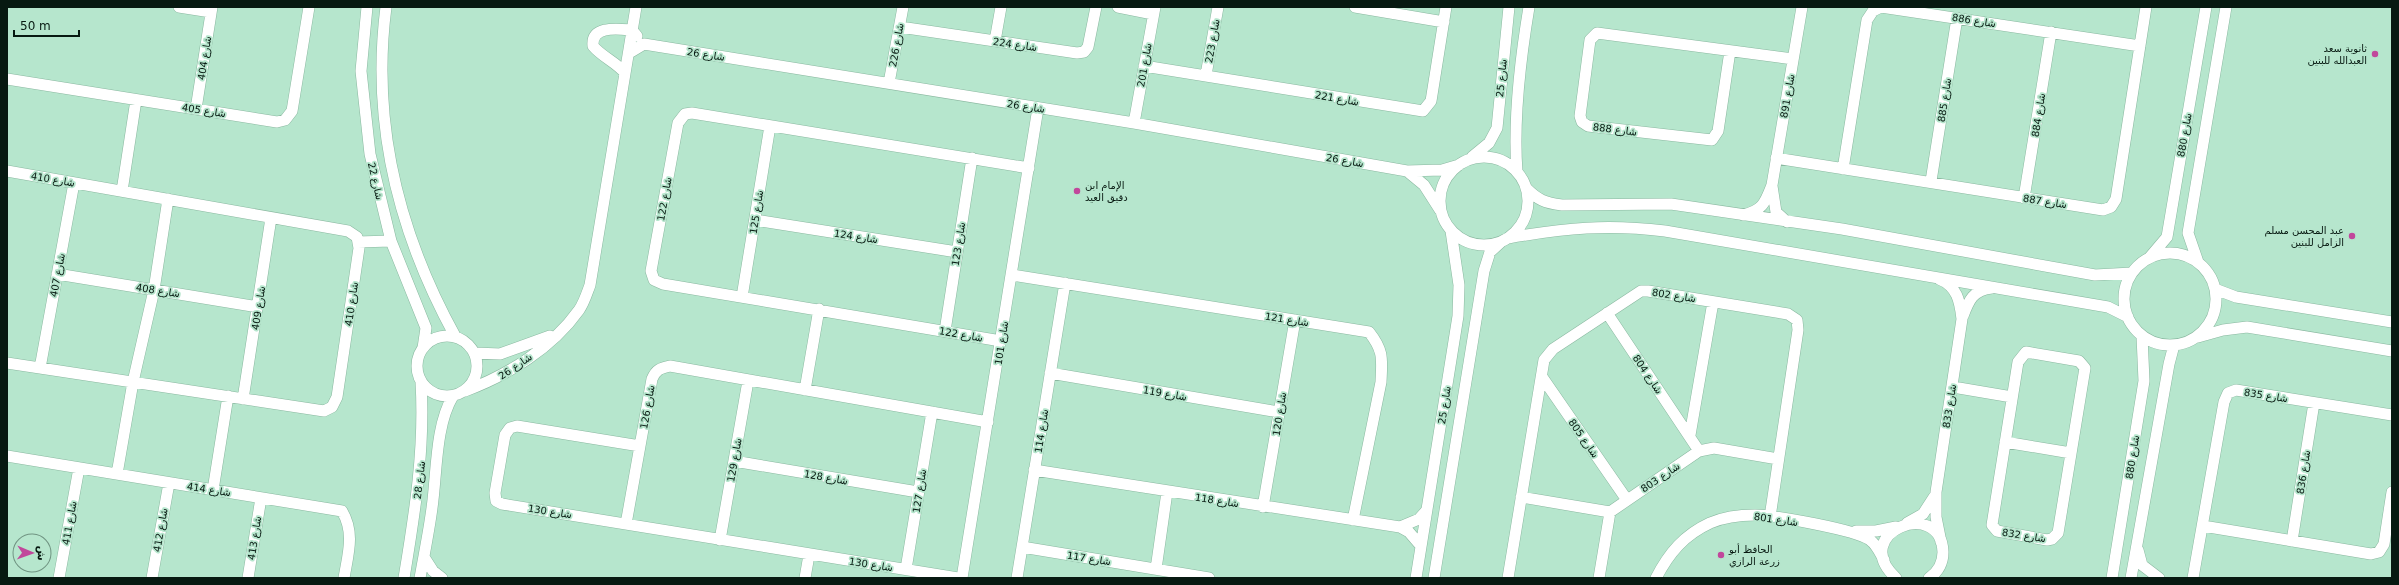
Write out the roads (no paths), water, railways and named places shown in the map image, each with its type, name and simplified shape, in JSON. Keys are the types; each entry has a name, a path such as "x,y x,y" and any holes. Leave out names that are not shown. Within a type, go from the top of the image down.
{"street":[{"path":"178,7 211,9"},
{"name":"شارع 405","path":"7,79 277,122 285,120 292,111 309,7"},
{"name":"شارع 22","path":"367,7 361,71 364,115 370,154 391,241 426,328 423,348"},
{"name":"شارع 22","path":"386,7 382,36 384,110 387,146 396,188 416,257 455,336"},
{"name":"شارع 26","path":"465,391 490,381 524,361 560,332 580,309 590,285 636,7"},
{"name":"شارع 226","path":"889,83 903,7"},
{"path":"995,42 1001,7"},
{"name":"شارع 224","path":"900,27 1077,53 1084,52 1090,41 1096,7"},
{"path":"1118,7 1154,10"},
{"name":"شارع 223","path":"1206,75 1218,7"},
{"path":"1355,7 1444,22"},
{"name":"شارع 221","path":"1144,66 1423,111 1431,101 1446,7"},
{"name":"شارع 25","path":"1463,162 1483,150 1494,137 1497,128 1509,7"},
{"name":"شارع 25","path":"1517,172 1515,143 1522,50 1529,7"},
{"name":"شارع 891","path":"1740,216 1756,212 1766,202 1772,185 1802,7"},
{"name":"شارع 886","path":"1843,169 1867,20 1873,11 1881,7 2140,46"},
{"name":"شارع 887","path":"1776,158 1930,181 2024,198 2103,210 2112,207 2116,199 2146,7"},
{"path":"2197,7 2203,27"},
{"name":"شارع 880","path":"2149,257 2167,237 2206,7"},
{"name":"شارع 880","path":"2198,262 2188,233 2226,7"},
{"name":"شارع 404","path":"196,109 211,9"},
{"name":"شارع 201","path":"1134,123 1154,10"},
{"name":"شارع 885","path":"1930,181 1957,18"},
{"path":"625,73 614,62 596,49 593,43 595,35 603,30 632,30 644,44 629,53"},
{"name":"شارع 884","path":"2024,198 2051,32"},
{"name":"شارع 888","path":"1730,51 1718,132 1712,140 1588,126 1582,122 1580,116 1590,40 1594,34 1601,33 1793,59"},
{"name":"شارع 26","path":"644,44 1134,123 1407,171 1442,170 1463,162"},
{"path":"122,191 136,100"},
{"name":"شارع 101","path":"962,578 1038,108"},
{"name":"شارع 122","path":"1001,341 819,309 663,284 654,280 651,271 678,123 681,117 692,114 1029,168"},
{"name":"شارع 125","path":"742,297 770,126"},
{"path":"2128,317 2108,307 1932,275 1625,226 1552,230 1504,240 1488,245 1474,244 1462,240 1451,231 1441,211 1440,198 1443,185 1449,174 1463,162 1485,157 1503,161 1517,172 1526,188 1537,200 1547,204 1671,204 1740,216 1787,222 2095,275 2132,273"},
{"name":"شارع 123","path":"945,331 972,158"},
{"name":"شارع 410","path":"7,171 348,231 357,237 359,248 337,397 332,407 324,411 7,363"},
{"name":"شارع 26","path":"1407,171 1424,185 1441,211"},
{"name":"شارع 407","path":"40,368 74,183"},
{"name":"شارع 891","path":"1772,185 1776,212 1787,222"},
{"path":"1504,240 1521,224 1527,207 1526,188"},
{"path":"117,474 133,382 154,290 168,199"},
{"name":"شارع 409","path":"243,399 271,218"},
{"name":"شارع 124","path":"755,220 957,252"},
{"name":"شارع 25","path":"1416,578 1458,316 1459,285 1451,231"},
{"name":"شارع 25","path":"1434,578 1484,271 1490,252 1504,240"},
{"path":"358,242 391,241"},
{"path":"2197,337 2213,316 2216,298 2215,289 2209,274 2198,262 2187,256 2174,253 2162,253 2149,257 2132,273 2124,295 2128,317 2142,336 2157,343 2174,345 2223,330 2247,327 2392,351"},
{"name":"شارع 408","path":"57,274 258,307"},
{"name":"شارع 121","path":"1012,275 1369,332 1379,345 1382,362 1381,382 1352,520"},
{"name":"شارع 833","path":"1932,275 1954,288 1960,304 1962,319"},
{"name":"شارع 114","path":"1017,578 1065,283"},
{"name":"شارع 833","path":"1929,578 1941,563 1942,549 1936,517 1936,492 1962,319 1970,298 1981,289 1998,287"},
{"path":"2215,289 2236,297 2392,322"},
{"name":"شارع 802","path":"1508,578 1544,360 1553,349 1641,291 1788,314 1797,320 1798,330 1770,517"},
{"path":"1690,435 1713,302"},
{"path":"805,390 819,309"},
{"name":"شارع 804","path":"1607,313 1690,435 1699,451"},
{"name":"شارع 120","path":"1263,507 1294,320"},
{"name":"شارع 26","path":"475,353 509,351 560,332"},
{"path":"441,336 455,336 467,342 475,353 477,367 474,380 465,391 453,396 439,396 427,389 421,382 416,365 423,348 428,341 441,336"},
{"name":"شارع 880","path":"2112,578 2144,381 2142,336"},
{"name":"شارع 880","path":"2131,578 2169,364 2174,345"},
{"name":"شارع 832","path":"2032,353 2082,362 2085,373 2057,536 2047,540 2002,532 1994,529 1992,518 2005,442 2018,362 2023,354 2032,353"},
{"name":"شارع 126","path":"626,524 652,379 657,370 670,366 748,381 988,422"},
{"name":"شارع 119","path":"1050,373 1279,412"},
{"name":"شارع 805","path":"1542,377 1627,500"},
{"name":"شارع 129","path":"720,540 748,381"},
{"name":"شارع 28","path":"404,578 422,461 423,418 421,382"},
{"path":"1952,387 2012,397"},
{"name":"شارع 835","path":"2193,578 2224,402 2228,393 2236,390 2392,415"},
{"path":"213,490 228,396"},
{"name":"شارع 28","path":"420,578 432,510 442,423 446,408 453,396"},
{"name":"شارع 836","path":"2292,541 2314,402"},
{"name":"شارع 127","path":"906,569 932,412"},
{"name":"شارع 130","path":"640,446 513,427 505,435 495,493 498,503 809,555 958,578"},
{"path":"2005,442 2071,453"},
{"name":"شارع 803","path":"1610,512 1699,451 1714,448 1778,459"},
{"name":"شارع 414","path":"7,456 342,511 349,523 351,538 344,578"},
{"name":"شارع 128","path":"734,461 918,492"},
{"name":"شارع 411","path":"59,578 79,468"},
{"name":"شارع 118","path":"1034,470 1263,507 1400,527"},
{"name":"شارع 412","path":"152,578 169,482"},
{"path":"1156,569 1167,492"},
{"name":"شارع 833","path":"1903,525 1923,514 1936,492"},
{"path":"2203,526 2371,554 2379,552 2384,544 2392,492"},
{"path":"1522,497 1610,512 1600,578"},
{"name":"شارع 413","path":"248,578 261,498"},
{"path":"1400,527 1418,519 1427,510"},
{"name":"شارع 801","path":"1656,578 1668,555 1687,536 1705,526 1732,517 1756,515 1849,531 1864,536 1874,543 1884,560"},
{"path":"1891,576 1884,560 1886,540 1903,525 1920,524 1927,526 1933,531 1941,542"},
{"name":"شارع 801","path":"1849,531 1876,531 1903,525"},
{"path":"1400,527 1409,532 1421,546"},
{"path":"2137,539 2139,556 2142,565 2159,578"},
{"name":"شارع 117","path":"1022,547 1209,578"},
{"path":"805,578 809,555"},
{"path":"424,557 433,571 442,578"}],"place":[{"name":"ثانوية سعد العبدالله للبنين","path":"2375,54"},
{"name":"الإمام ابن دقيق العيد","path":"1077,191"},
{"name":"عبد المحسن مسلم الزامل للبنين","path":"2352,236"},
{"name":"الحافظ أبو زرعة الرازي","path":"1721,555"}]}
